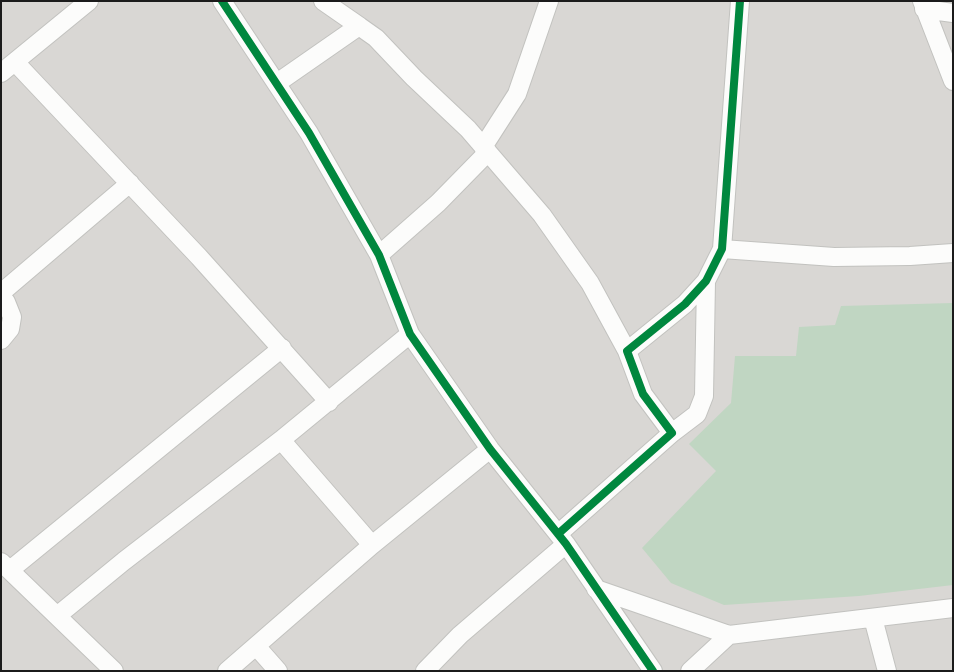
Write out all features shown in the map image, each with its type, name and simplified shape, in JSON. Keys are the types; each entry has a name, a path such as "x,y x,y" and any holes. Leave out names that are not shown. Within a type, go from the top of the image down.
{"street":[{"path":"89,1 8,68 130,183 330,402"},
{"path":"222,1 309,133 379,255 410,334 490,449 562,539 653,671"},
{"path":"323,1 376,38 486,150 542,215 590,283 628,351 643,394 655,413 672,433"},
{"path":"379,255 438,203 486,150 517,94 549,1"},
{"path":"628,351 686,304 706,281 722,249 740,1"},
{"path":"923,5 953,13"},
{"path":"923,5 953,80"},
{"path":"277,83 359,26"},
{"path":"1,340 10,329 12,318 1,295 130,183"},
{"path":"722,249 834,256 910,256 953,253"},
{"path":"426,671 460,635 672,433 697,414 704,396 706,281"},
{"path":"57,616 124,561 330,402 410,334"},
{"path":"114,671 6,566 282,348"},
{"path":"282,440 372,545"},
{"path":"227,671 372,545 490,449"},
{"path":"596,589 729,635 953,608"},
{"path":"873,618 887,671"},
{"path":"690,671 729,635"},
{"path":"256,646 278,671"}],"shaded area":[{"path":"1,1 953,1 953,671 1,671"}],"green space":[{"path":"953,303 953,585 859,596 724,605 671,583 642,548 716,471 689,444 731,403 735,356 796,356 799,327 835,325 841,306"}],"cycle path":[{"path":"222,1 309,133 379,255 410,334 490,449 566,544 653,671"},
{"path":"558,534 672,433 643,394 627,351 685,304 706,281 722,249 740,1"}]}
